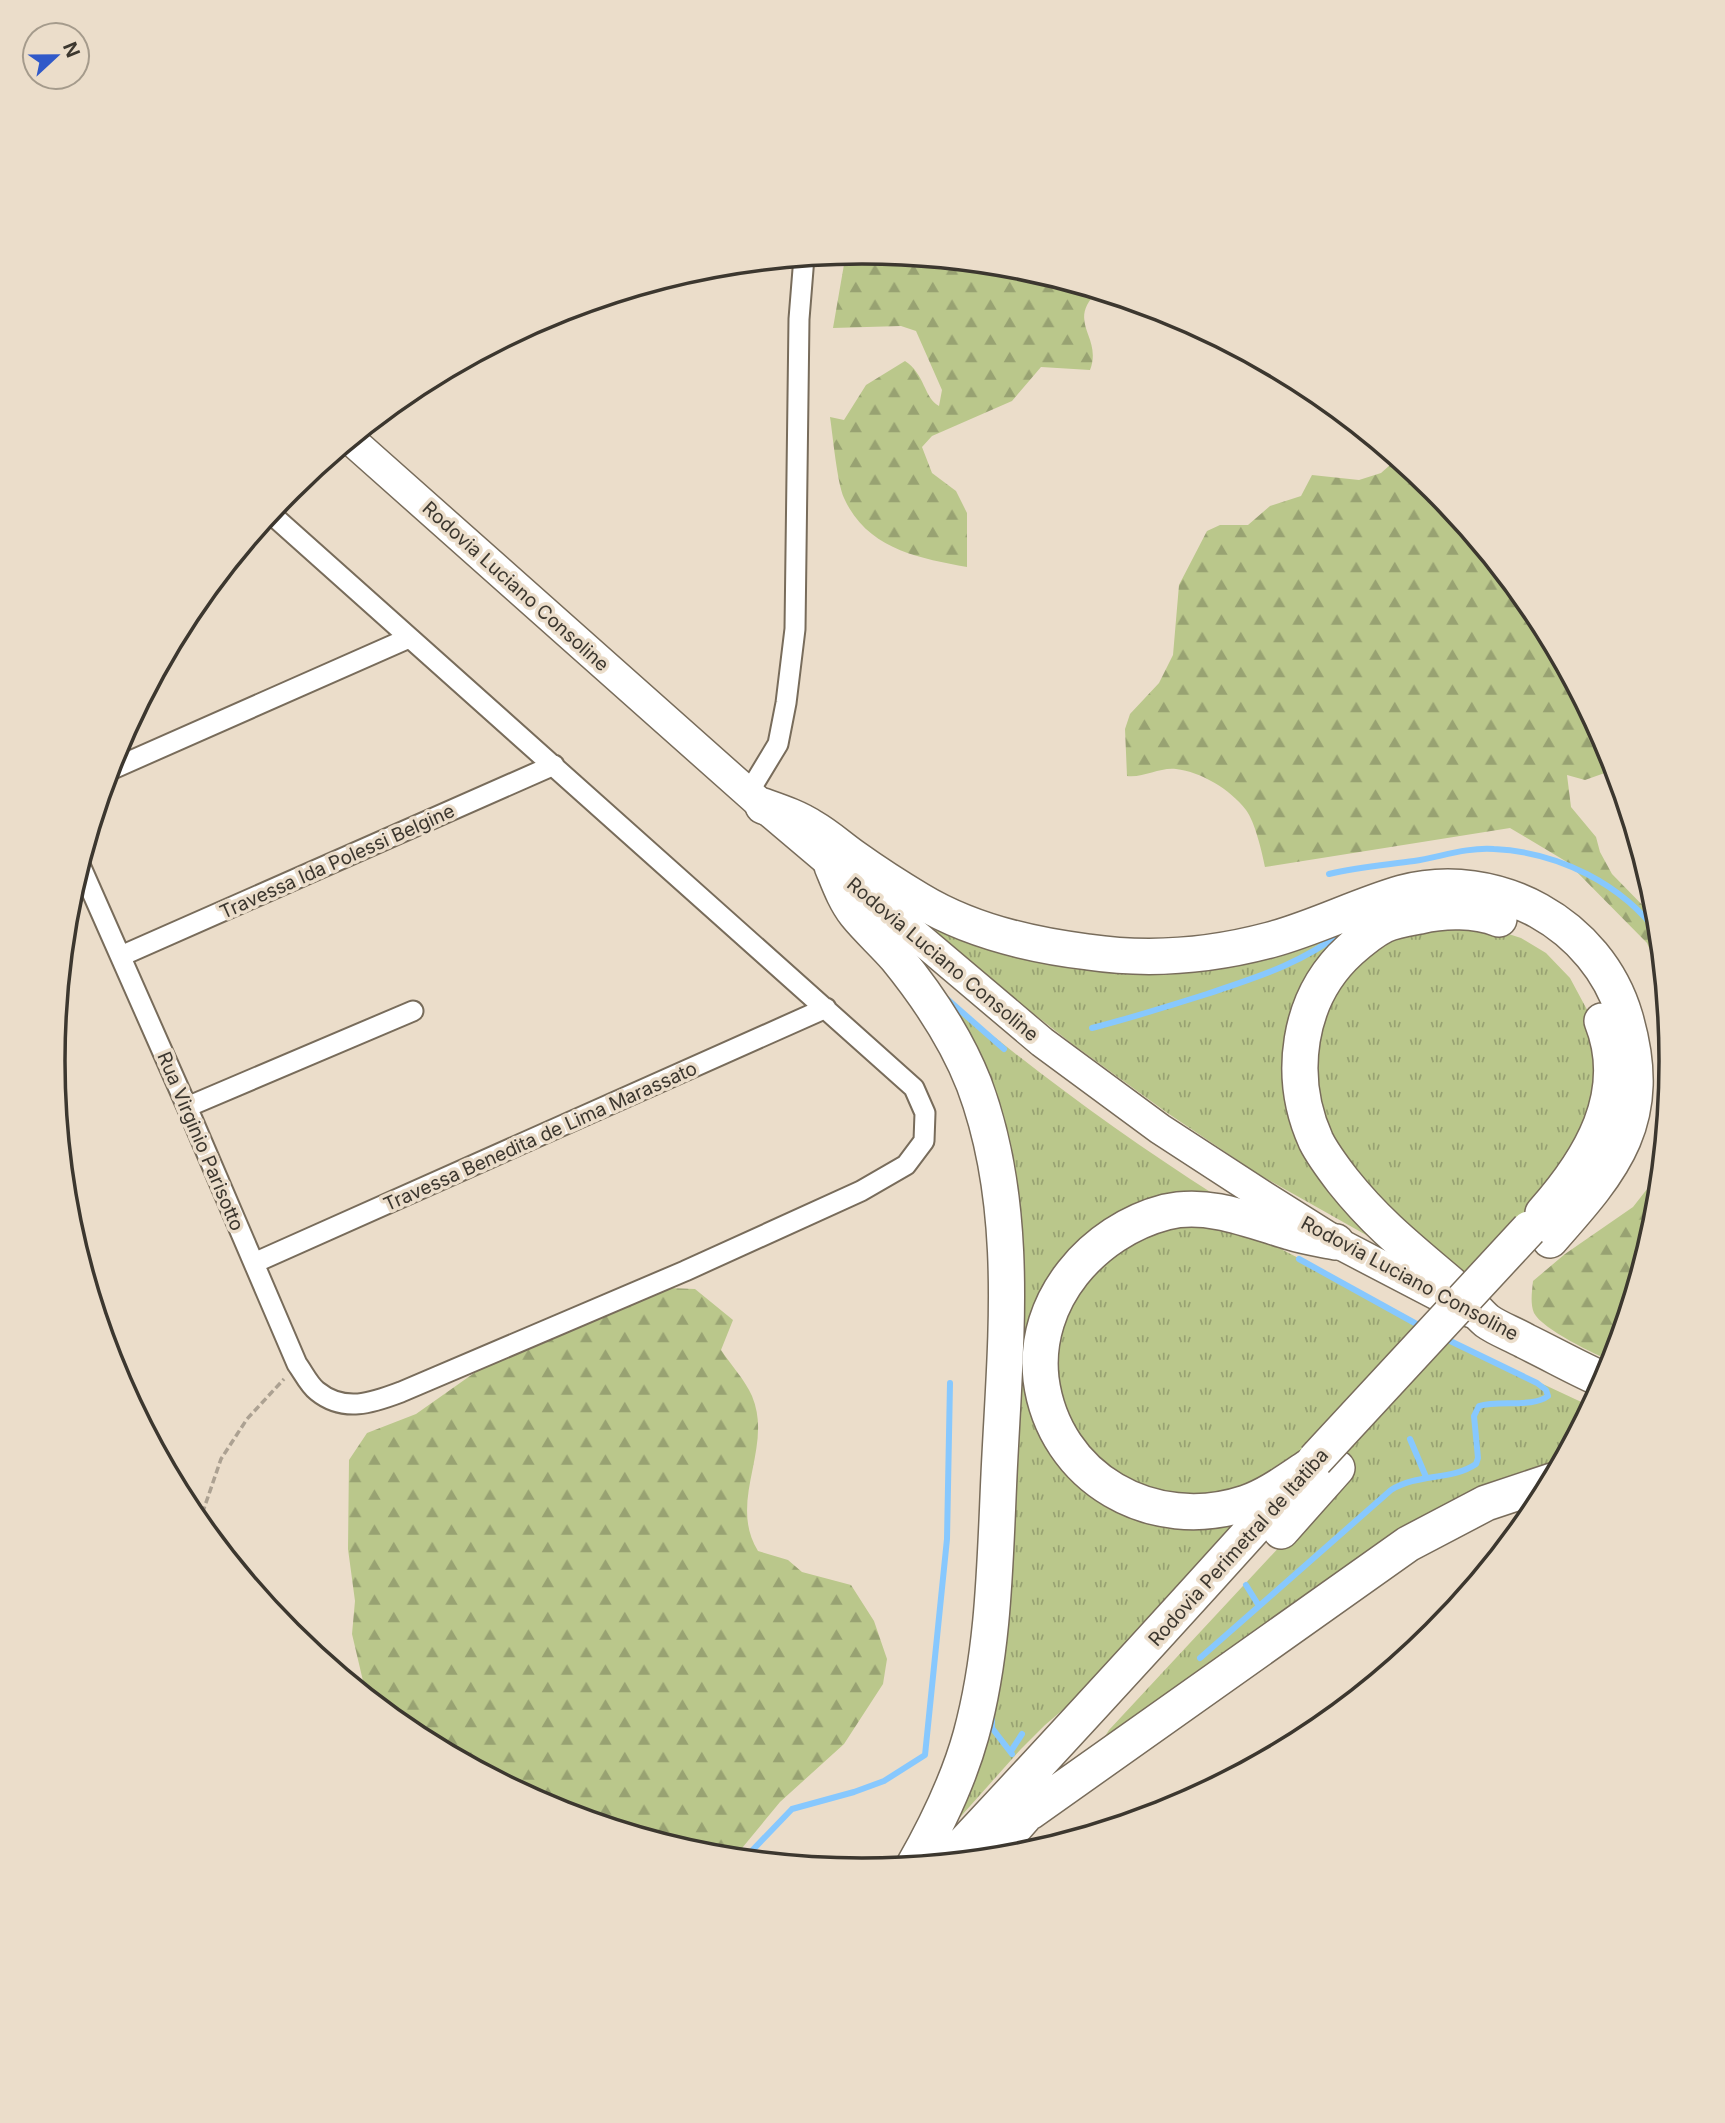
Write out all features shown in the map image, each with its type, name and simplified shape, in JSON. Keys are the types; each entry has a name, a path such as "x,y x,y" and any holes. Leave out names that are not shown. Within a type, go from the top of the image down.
{"highway":[{"path":"756,799 813,827 894,885 958,919 1027,942 1092,953 1164,957 1228,949 1310,928 1384,899 1425,889 1489,891 1538,909 1568,929 1596,957 1625,1014 1637,1066 1631,1116 1618,1151 1597,1187 1540,1234"},
{"path":"832,866 846,899 905,968 962,1056 984,1115 1001,1190 1006,1232 1003,1390 989,1646 971,1736 954,1786 918,1858"},
{"path":"1488,1321 1463,1295 1396,1240 1366,1210 1332,1167 1317,1142 1309,1121 1300,1076 1299,1053 1313,1002 1328,975 1344,956 1385,925 1434,913 1475,913 1495,917 1550,945 1575,970 1588,988 1604,1025 1609,1046 1612,1068 1609,1100 1596,1140 1540,1234"},
{"path":"1320,1465 1246,1503 1213,1510 1181,1512 1140,1504 1100,1482 1086,1471 1070,1452 1047,1406 1041,1378 1041,1358 1049,1317 1073,1270 1089,1252 1121,1230 1167,1212 1205,1210 1336,1242"},
{"name":"Rodovia Perimetral de Itatiba","path":"955,1853 1042,1758 1540,1234"},
{"name":"Rodovia Luciano Consoline","path":"1488,1321 1596,1376"},
{"name":"Rodovia Perimetral de Itatiba","path":"998,1847 1095,1734 1242,1575 1320,1465"},
{"path":"1030,1812 1079,1780 1408,1544 1486,1503 1538,1486"}],"main road":[{"name":"Rodovia Luciano Consoline","path":"357,445 832,866 983,994 1118,1099 1336,1242 1488,1321"}],"street":[{"path":"756,799 778,744 795,629 799,318 803,266"},
{"path":"278,520 827,1008"},
{"path":"122,765 409,638"},
{"name":"Travessa Ida Polessi Belgine","path":"121,956 554,765"},
{"name":"Rua Virginio Parisotto","path":"86,879 297,1364 316,1390 338,1403 366,1405 481,1359 710,1260 861,1191 906,1165 924,1141 925,1112 914,1088 827,1008"},
{"name":"Travessa Benedita de Lima Marassato","path":"254,1263 827,1008"},
{"path":"187,1107 413,1011"}],"path":[{"path":"203,1510 221,1459 247,1419 297,1364"}],"green space":[{"path":"844,264 915,265 967,271 1018,279 1092,298 1085,312 1084,321 1092,348 1090,370 1041,367 1012,401 932,436 922,447 932,473 956,491 967,513 967,567 913,555 880,540 854,515 844,498 837,471 830,417 844,420 866,385 905,361 917,372 930,397 939,406 942,390 916,331 901,326 833,328"},
{"path":"1391,464 1427,497 1495,576 1526,618 1553,663 1578,709 1606,773 1585,780 1567,775 1571,807 1596,837 1600,852 1612,874 1645,908 1653,957 1647,943 1567,862 1510,828 1265,867 1258,837 1249,815 1239,802 1223,789 1205,778 1176,769 1127,776 1125,729 1130,714 1159,683 1173,655 1179,585 1207,531 1220,525 1248,525 1270,506 1301,496 1312,475 1359,480 1381,473"},
{"path":"1348,924 1289,1035 1375,1240 1258,1174 1166,1112 1071,1043 982,973 936,931 936,928 1018,953"},
{"path":"1484,926 1521,938 1546,953 1570,978 1592,1019 1598,1057 1588,1130 1533,1206 1464,1278 1369,1199 1310,1097 1320,1006 1384,936"},
{"path":"940,992 1074,1098 1215,1195 1062,1267 1051,1448 1072,1478 1085,1491 1099,1502 1132,1517 1177,1525 1244,1516 1093,1684 1021,1749 954,1824 1016,1272"},
{"path":"1650,1185 1633,1268 1603,1358 1570,1341 1539,1319 1532,1305 1533,1281 1565,1254 1633,1207"},
{"path":"1201,1220 1259,1238 1468,1349 1583,1403 1543,1477 1102,1741 1109,1730 1349,1472 1267,1477 1201,1502 1129,1489 1067,1424 1053,1362 1071,1297 1118,1245"},
{"path":"669,1288 695,1289 733,1320 721,1350 749,1390 757,1416 758,1435 747,1513 750,1532 758,1551 788,1560 802,1572 851,1585 874,1621 887,1659 883,1684 844,1744 780,1802 741,1849 656,1832 606,1817 557,1799 464,1752 419,1725 363,1683 352,1634 355,1601 348,1549 349,1460 367,1433 416,1414 477,1371 616,1305"}],"waterway":[{"path":"1329,874 1474,849 1518,851 1565,864 1587,874 1608,886 1647,920"},
{"path":"1092,1028 1262,975 1311,953 1344,931"},
{"path":"946,998 1004,1049"},
{"path":"1299,1259 1422,1327"},
{"path":"1200,1658 1391,1490 1412,1481 1456,1473 1476,1464 1478,1458 1474,1416 1479,1406 1534,1402 1548,1396 1546,1390 1537,1383 1444,1338"},
{"path":"752,1851 792,1809 884,1781 925,1755 947,1539 950,1383"},
{"path":"1410,1439 1426,1477"},
{"path":"1246,1585 1259,1606"},
{"path":"992,1717 992,1728 1012,1754"},
{"path":"1011,1751 1022,1734"}]}
